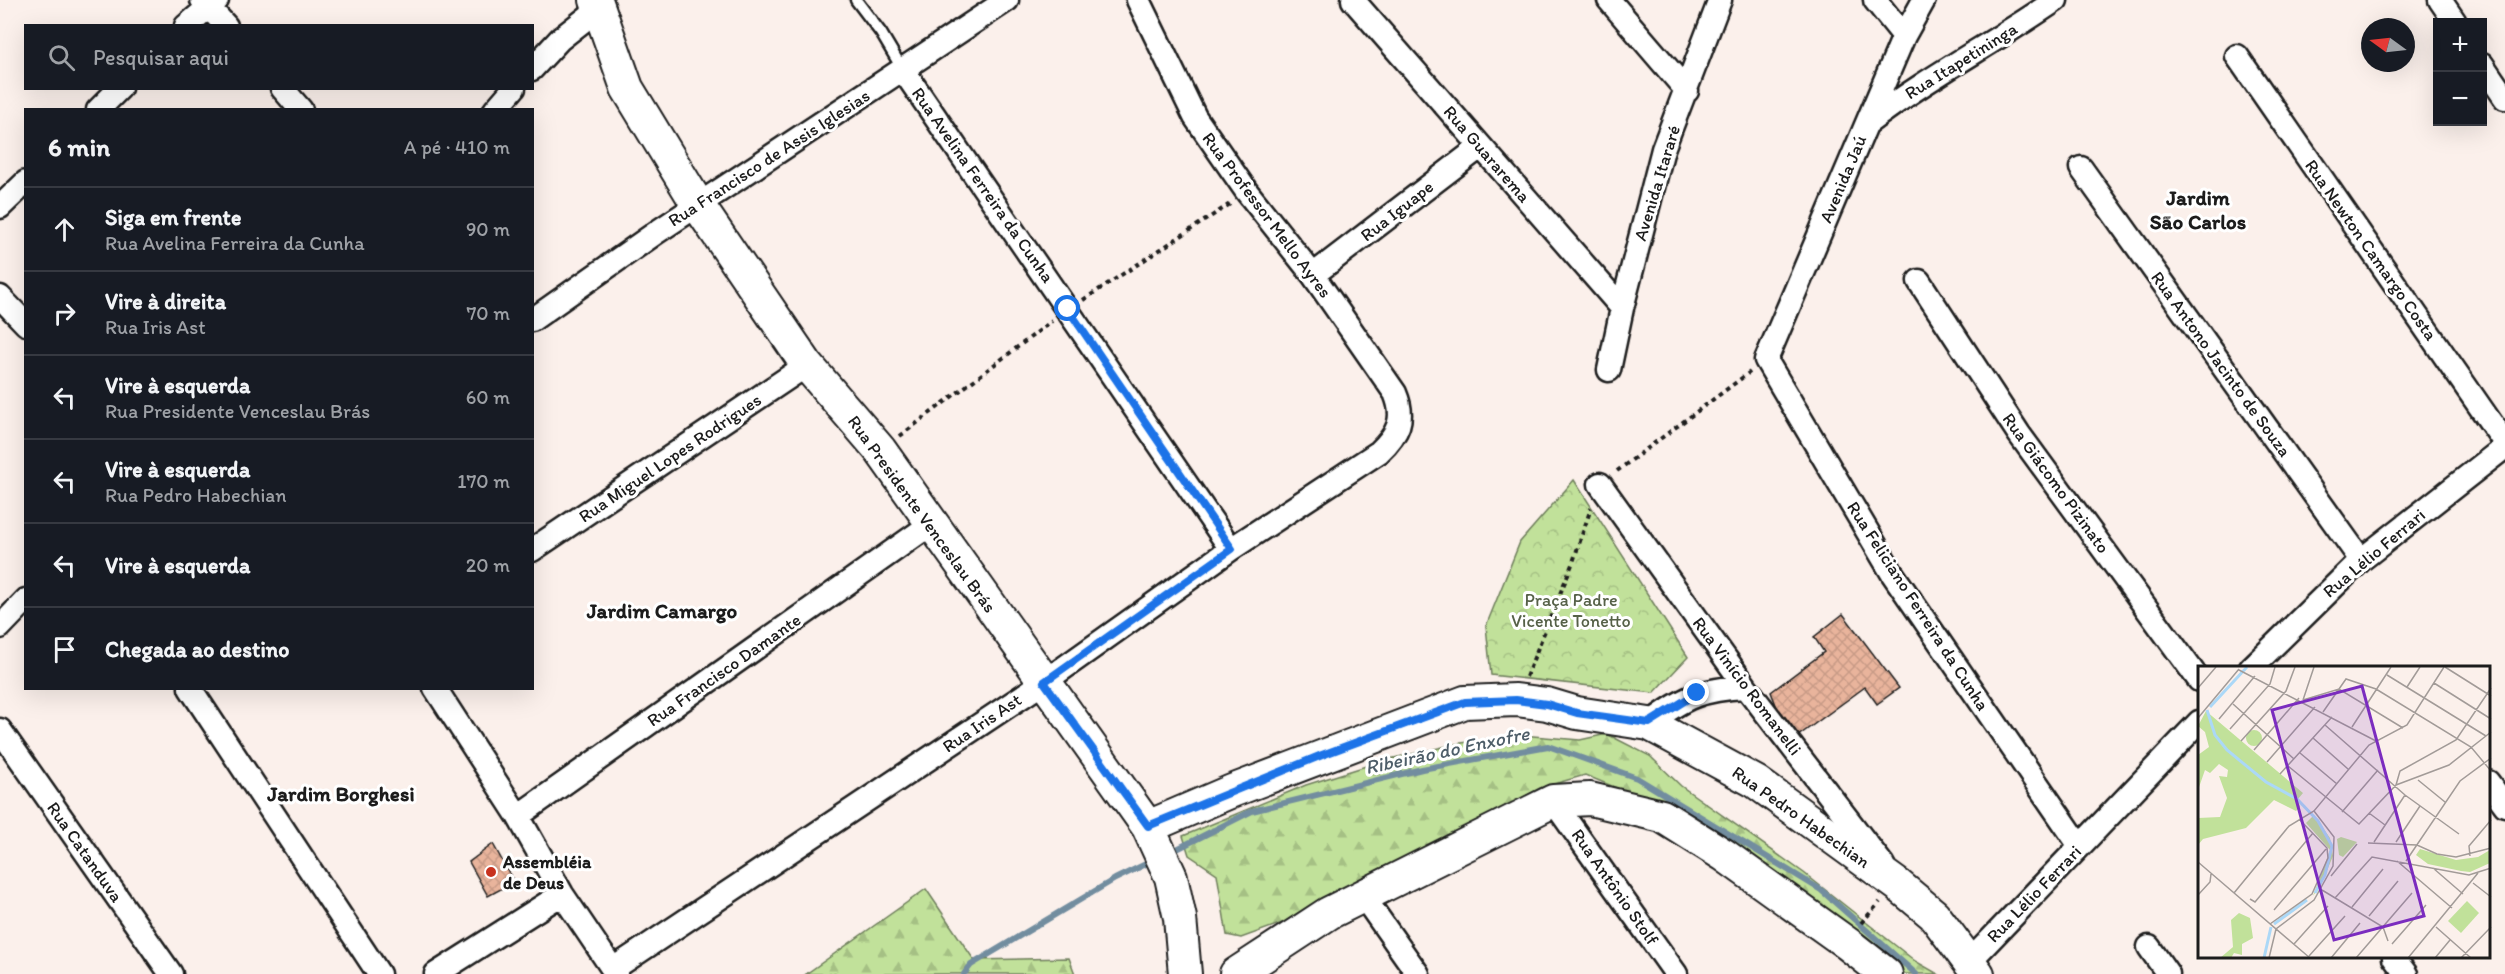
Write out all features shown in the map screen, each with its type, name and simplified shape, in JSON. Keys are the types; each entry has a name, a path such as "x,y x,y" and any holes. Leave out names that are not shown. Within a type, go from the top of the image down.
{"street":[{"name":"Rua Francisco de Assis Iglesias","path":"534,319 698,205 1007,0"},
{"name":"Rua Professor Mello Ayres","path":"1138,0 1195,117 1247,192 1313,275 1395,393 1400,407 1400,425"},
{"name":"Rua Guararema","path":"1353,0 1622,308"},
{"path":"1609,0 1687,91"},
{"name":"Avenida Itararé","path":"1609,370 1622,308 1663,148 1687,91 1720,0"},
{"path":"1875,0 1904,36"},
{"name":"Avenida Jaú","path":"1766,360 1904,36 1924,0"},
{"name":"Rua Itapetininga","path":"1867,124 1906,94 2002,37 2056,0"},
{"path":"2440,0 2452,18"},
{"path":"188,24 209,2 225,24"},
{"path":"534,67 597,5"},
{"name":"Rua Presidente Venceslau Brás","path":"597,5 627,88 698,205 807,365 880,450 1152,836 1171,877 1180,918 1185,974"},
{"name":"Rua Newton Camargo Costa","path":"2237,56 2505,445"},
{"name":"Rua Avelina Ferreira da Cunha","path":"903,70 1232,549"},
{"path":"2487,72 2505,99"},
{"path":"100,108 118,90"},
{"path":"284,90 299,108"},
{"path":"497,108 512,90"},
{"name":"Rua Iguape","path":"1313,275 1480,147"},
{"name":"Rua Antono Jacinto de Souza","path":"2080,168 2361,560"},
{"path":"0,207 24,184"},
{"name":"Rua Giácomo Pizinato","path":"1919,281 2019,434 2198,679"},
{"path":"0,297 24,322"},
{"name":"Rua Feliciano Ferreira da Cunha","path":"1766,360 1892,573 2080,846"},
{"name":"Rua Miguel Lopes Rodrigues","path":"534,549 807,365"},
{"name":"Rua Iris Ast","path":"615,972 1044,682 1232,549 1379,452 1394,438 1400,425"},
{"name":"Rua Lélio Ferrari","path":"2253,666 2361,560 2505,445"},
{"name":"Rua Vinício Romanelli","path":"1600,484 1746,687 1898,885"},
{"name":"Rua Francisco Damante","path":"518,816 931,524"},
{"path":"0,627 24,602"},
{"path":"1649,723 1697,693 1715,688 1746,687"},
{"path":"191,690 379,974"},
{"path":"436,690 518,816 562,894 615,972"},
{"name":"Rua Pedro Habechian","path":"1152,836 1262,779 1465,702 1516,700 1547,704 1577,713 1649,723 1756,782 1898,885 1934,915 1973,968"},
{"name":"Rua Lélio Ferrari","path":"1973,968 2080,846 2198,723"},
{"name":"Rua Catanduva","path":"0,730 171,974"},
{"path":"2490,785 2505,805"},
{"path":"1236,974 1329,913 1553,801 1590,799 1662,816 1724,855 1886,974"},
{"name":"Rua Antônio Stolf","path":"1553,801 1676,974"},
{"path":"436,974 562,894"},
{"path":"1363,896 1418,974"},
{"path":"2149,947 2168,974"},
{"path":"2395,959 2406,974"}],"lane":[{"name":"Rua Avelina Ferreira da Cunha","path":"856,0 882,33 903,70"}],"green space":[{"name":"Praça Padre Vicente Tonetto","path":"1574,480 1688,657 1654,693 1491,675 1486,626 1520,542"},
{"path":"1607,734 1650,756 1681,786 1804,873 1915,961 1938,974 1903,974 1891,963 1666,808 1585,775 1540,788 1318,910 1241,938 1227,935 1217,874 1189,855 1183,836 1306,785 1385,760 1461,743 1521,735 1580,740"},
{"path":"926,889 974,960 1069,958 1075,974 806,974"}],"building":[{"path":"1843,614 1899,688 1877,704 1865,687 1798,736 1780,715 1771,692 1824,652 1814,637"},
{"name":"Assembléia de Deus","path":"493,844 514,882 488,896 469,862"}],"waterway":[{"name":"Ribeirão do Enxofre","path":"1171,852 1252,811 1422,769 1548,746 1637,778 1821,890 1916,974"},
{"name":"Ribeirão do Enxofre","path":"964,974 971,965 1115,879 1154,860"}],"place":[{"name":"Assembléia de Deus","path":"491,872"}],"district":[{"name":"Jardim São Carlos","path":"2198,210"},
{"name":"Jardim Camargo","path":"662,611"},
{"name":"Jardim Borghesi","path":"341,794"}],"route":[{"path":"1068,309 1232,549 1044,682 1148,826 1322,755 1465,702 1516,700 1547,704 1577,713 1649,723 1682,700 1697,693"}]}
